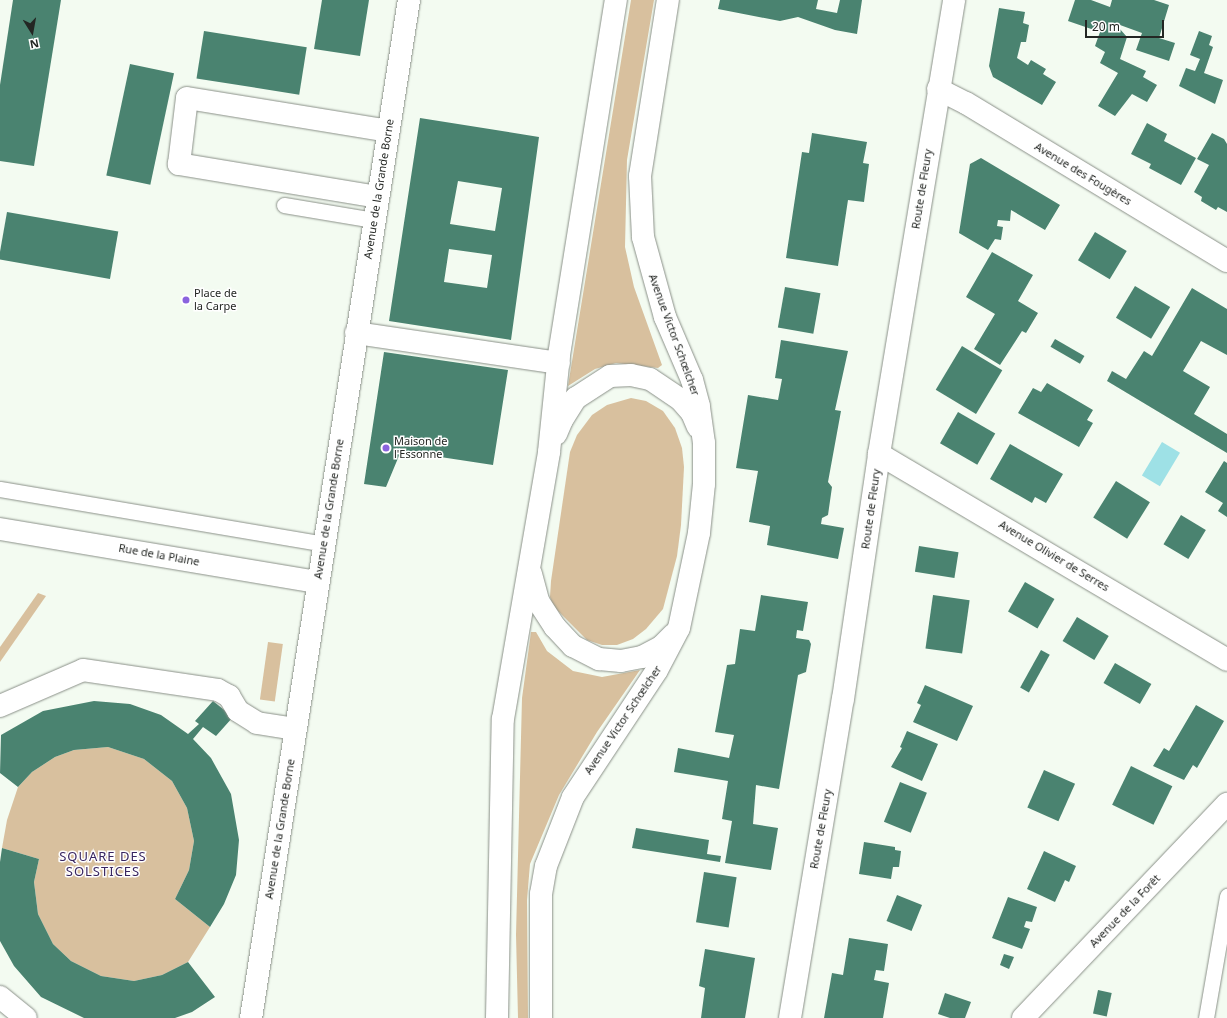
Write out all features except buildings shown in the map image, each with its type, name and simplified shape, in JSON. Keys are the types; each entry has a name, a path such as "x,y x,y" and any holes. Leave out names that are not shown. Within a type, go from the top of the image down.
{"street":[{"name":"Avenue de la Grande Borne","path":"251,1018 356,333 409,0"},
{"path":"497,1018 503,719 550,452 559,363 616,0"},
{"name":"Avenue Victor Schœlcher","path":"541,1018 541,894 546,866 573,797 657,670 679,628 699,533 704,484 704,443 699,406 692,380 665,317 643,237 640,176 668,0"},
{"name":"Route de Fleury","path":"790,1018 843,699 879,454 938,89 954,0"},
{"name":"Avenue des Fougères","path":"938,89 972,107 1227,261"},
{"path":"378,198 179,164 187,98 388,131"},
{"path":"356,333 559,363"},
{"path":"550,452 562,420 576,398 610,376 632,374 650,379 680,399 692,413 704,443"},
{"name":"Avenue Olivier de Serres","path":"879,454 914,472 1227,660"},
{"name":"Rue de la Plaine","path":"0,529 318,582"},
{"path":"529,567 538,601 555,627 573,646 599,659 621,661 642,657 662,647 679,628"},
{"path":"0,706 83,670 218,690 229,696 238,710 257,722 295,728"},
{"name":"Avenue de la Forêt","path":"1023,1018 1226,809"},
{"path":"0,997 26,1018"}],"lane":[{"path":"284,205 374,220"},
{"path":"0,489 324,544"},
{"path":"1206,1018 1227,896"}],"shaded area":[{"path":"631,0 654,0 627,160 625,247 634,287 662,365 658,368 616,363 595,369 568,386"},
{"path":"631,398 646,401 663,411 675,428 682,448 684,467 681,525 677,556 663,609 646,629 633,639 617,645 602,645 587,640 553,606 550,597 551,581 570,452 577,435 592,415 607,405"},
{"path":"38,593 46,596 0,662 0,647"},
{"path":"531,632 536,632 547,651 573,671 602,677 640,670 597,732 559,795 530,864 527,900 528,1018 518,1018 516,935 522,698"},
{"path":"268,642 283,644 275,702 260,699"},
{"path":"108,747 144,759 172,781 187,808 194,841 189,870 175,899 210,927 188,962 162,975 134,981 101,976 71,961 53,944 38,914 34,882 39,859 2,848 7,820 18,787 32,772 55,757 74,750"}],"water":[{"path":"1162,442 1180,453 1160,486 1142,475"}],"place":[{"name":"Place de la Carpe","path":"186,300"},
{"name":"Maison de l'Essonne","path":"386,448"}],"district":[{"name":"SQUARE DES SOLSTICES","path":"103,864"}]}
